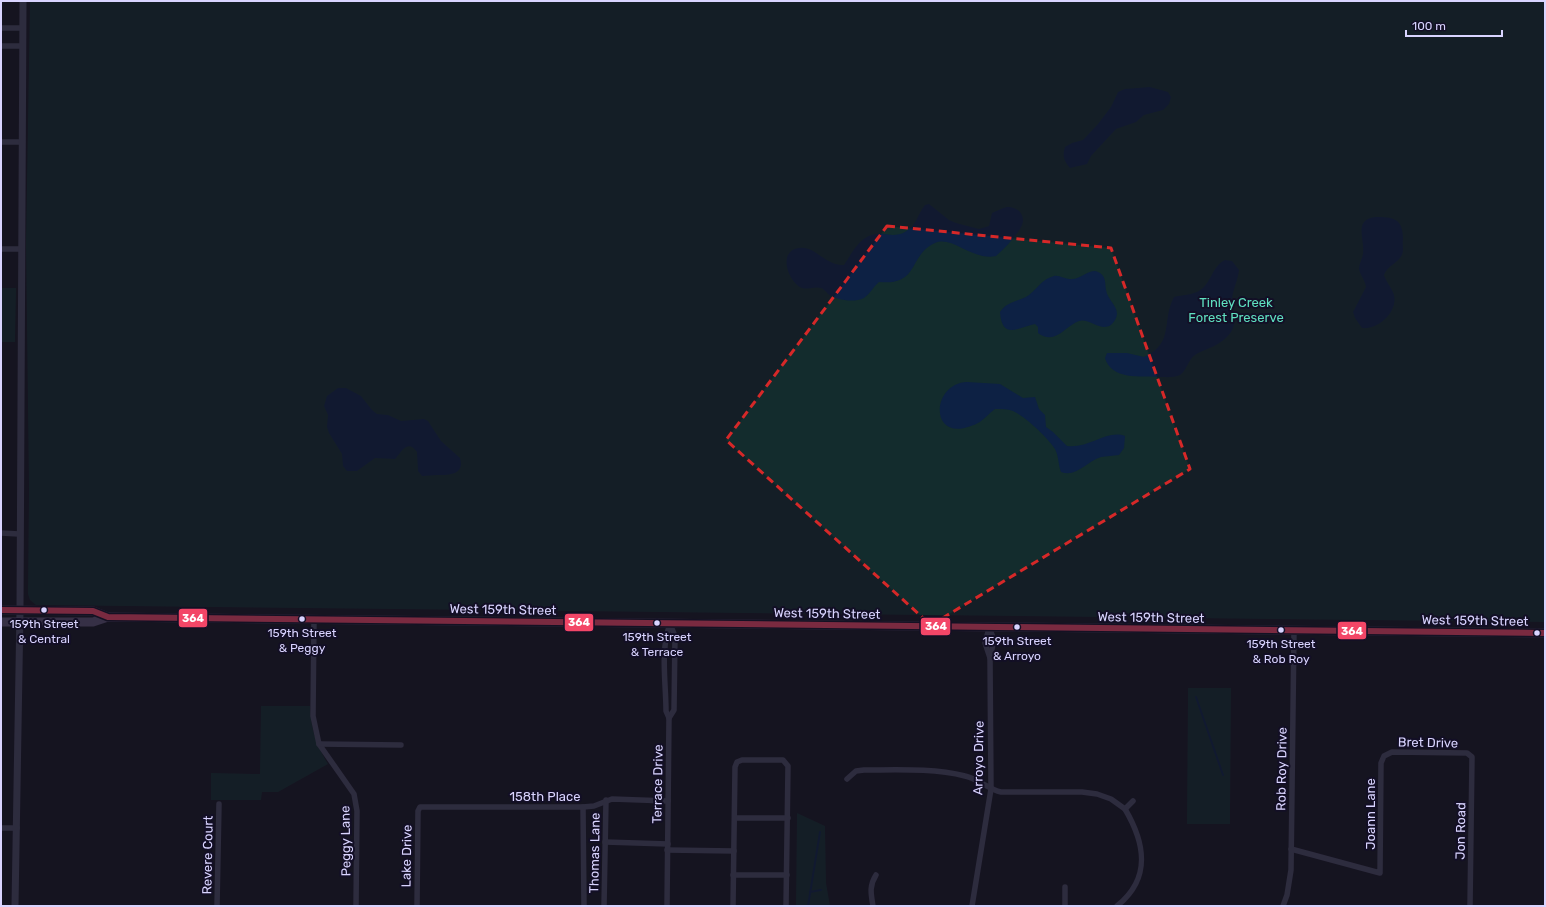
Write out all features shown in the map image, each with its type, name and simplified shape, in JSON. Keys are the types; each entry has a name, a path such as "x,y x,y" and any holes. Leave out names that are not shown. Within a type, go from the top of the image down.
{"main road":[{"name":"West 159th Street","path":"1,610 93,611 108,617"},
{"name":"West 159th Street","path":"1,622 93,622 108,617 1545,633"}],"street":[{"path":"15,906 20,610 20,249 23,1"},
{"path":"1,28 22,28"},
{"path":"1,46 22,46"},
{"path":"1,142 21,142"},
{"path":"1,249 20,249"},
{"path":"1,533 19,534"},
{"name":"Peggy Lane","path":"314,620 313,716 319,744 354,794 357,811 356,906"},
{"name":"Terrace Drive","path":"669,718 674,710 675,636 670,624"},
{"name":"Terrace Drive","path":"667,906 669,718 666,711 665,636 670,624"},
{"name":"Arroyo Drive","path":"989,628 985,642 990,658"},
{"name":"Arroyo Drive","path":"972,906 991,789 990,658 994,640 989,628"},
{"name":"Rob Roy Drive","path":"1283,906 1290,882 1292,849 1294,631"},
{"path":"319,744 401,745"},
{"name":"Bret Drive","path":"1384,756 1392,752 1467,753 1472,757"},
{"name":"Joann Lane","path":"1292,849 1380,873 1381,764 1384,756"},
{"name":"Jon Road","path":"1470,906 1472,757"},
{"path":"733,906 736,764 742,760 783,760 788,766 786,906"},
{"path":"847,779 856,771 864,770 938,771 967,776 982,782 991,789 1002,792 1082,792 1097,794 1111,799 1125,809 1134,824 1142,850 1142,861 1136,884 1125,900 1117,906"},
{"name":"158th Place","path":"420,807 583,807 594,806 606,800 612,799 668,801"},
{"name":"Thomas Lane","path":"604,906 606,800"},
{"path":"1125,809 1133,801"},
{"name":"Revere Court","path":"217,906 219,804"},
{"name":"Lake Drive","path":"417,906 418,811 420,807"},
{"name":"Thomas Lane","path":"583,807 584,906"},
{"path":"735,818 788,818"},
{"path":"1,828 17,828"},
{"path":"605,842 734,850"},
{"path":"733,874 787,875"},
{"path":"872,906 870,890 876,875"},
{"path":"1065,887 1065,906"}],"highlighted area":[{"path":"887,226 1111,248 1190,469 931,625 726,440"}],"green space":[{"name":"Tinley Creek Forest Preserve","path":"30,1 1545,1 1545,622 36,605 30,600 28,594 29,489 26,243"},
{"path":"1,288 16,288 15,342 1,342"},
{"path":"1188,688 1231,688 1230,824 1187,824"},
{"path":"261,706 310,706 315,736 328,764 278,792 262,792 261,800 211,800 211,773 260,774"},
{"path":"797,813 825,826 826,883 830,906 796,906"}],"water":[{"path":"1150,87 1168,92 1171,97 1169,104 1163,110 1144,115 1136,122 1116,129 1091,156 1087,164 1070,168 1064,158 1065,147 1083,140 1111,107 1118,92 1125,89"},
{"path":"929,204 949,220 979,229 989,226 992,213 1007,207 1014,208 1020,212 1023,221 1014,238 996,256 987,257 979,255 948,242 942,241 935,243 927,248 921,255 908,275 892,282 879,282 864,298 860,300 850,301 840,299 828,294 821,288 802,288 797,285 789,273 787,260 788,255 792,250 805,248 815,252 831,262 844,265 855,248 864,239 876,234 894,235 905,232 912,226 925,205"},
{"path":"1375,217 1392,218 1399,223 1403,232 1403,251 1400,258 1385,272 1384,275 1394,295 1393,308 1386,319 1380,323 1368,328 1362,328 1353,312 1366,287 1359,269 1363,254 1362,226 1368,219"},
{"path":"1225,260 1232,261 1239,270 1232,299 1234,324 1231,332 1223,341 1195,355 1182,373 1175,377 1144,377 1128,375 1113,370 1108,365 1105,358 1107,353 1127,353 1144,357 1154,351 1164,338 1170,306 1174,297 1199,291 1206,284 1217,266"},
{"path":"1089,272 1099,272 1103,276 1107,294 1116,308 1117,316 1111,325 1102,327 1088,322 1079,321 1060,334 1050,337 1038,333 1038,327 1035,324 1012,330 1004,327 1001,321 1000,312 1003,308 1010,303 1029,295 1046,279 1056,276 1075,279"},
{"path":"967,382 1000,384 1023,398 1035,397 1039,409 1045,415 1046,427 1067,446 1083,445 1111,435 1118,435 1125,436 1124,448 1119,455 1101,457 1077,471 1066,473 1061,472 1055,449 1047,439 1030,422 1013,411 1007,409 995,409 978,423 962,428 950,427 943,421 940,412 941,402 946,392 955,385"},
{"path":"338,388 346,388 361,396 377,414 388,415 401,421 424,419 428,421 441,441 460,458 461,464 458,471 447,475 422,476 418,471 417,452 410,446 407,446 395,459 375,458 357,471 347,471 343,466 342,454 329,433 327,427 328,415 324,406 327,396"}],"waterway":[{"path":"1196,697 1223,775"},
{"path":"808,906 820,832"},
{"path":"810,892 821,890"}],"transit line":[{"name":"364","path":"1,610 93,611 108,617 1545,633"}],"place":[{"name":"159th Street & Central","path":"44,610"},
{"name":"159th Street & Peggy","path":"302,619"},
{"name":"159th Street & Terrace","path":"657,623"},
{"name":"159th Street & Arroyo","path":"1017,627"},
{"name":"159th Street & Rob Roy","path":"1281,630"}]}
